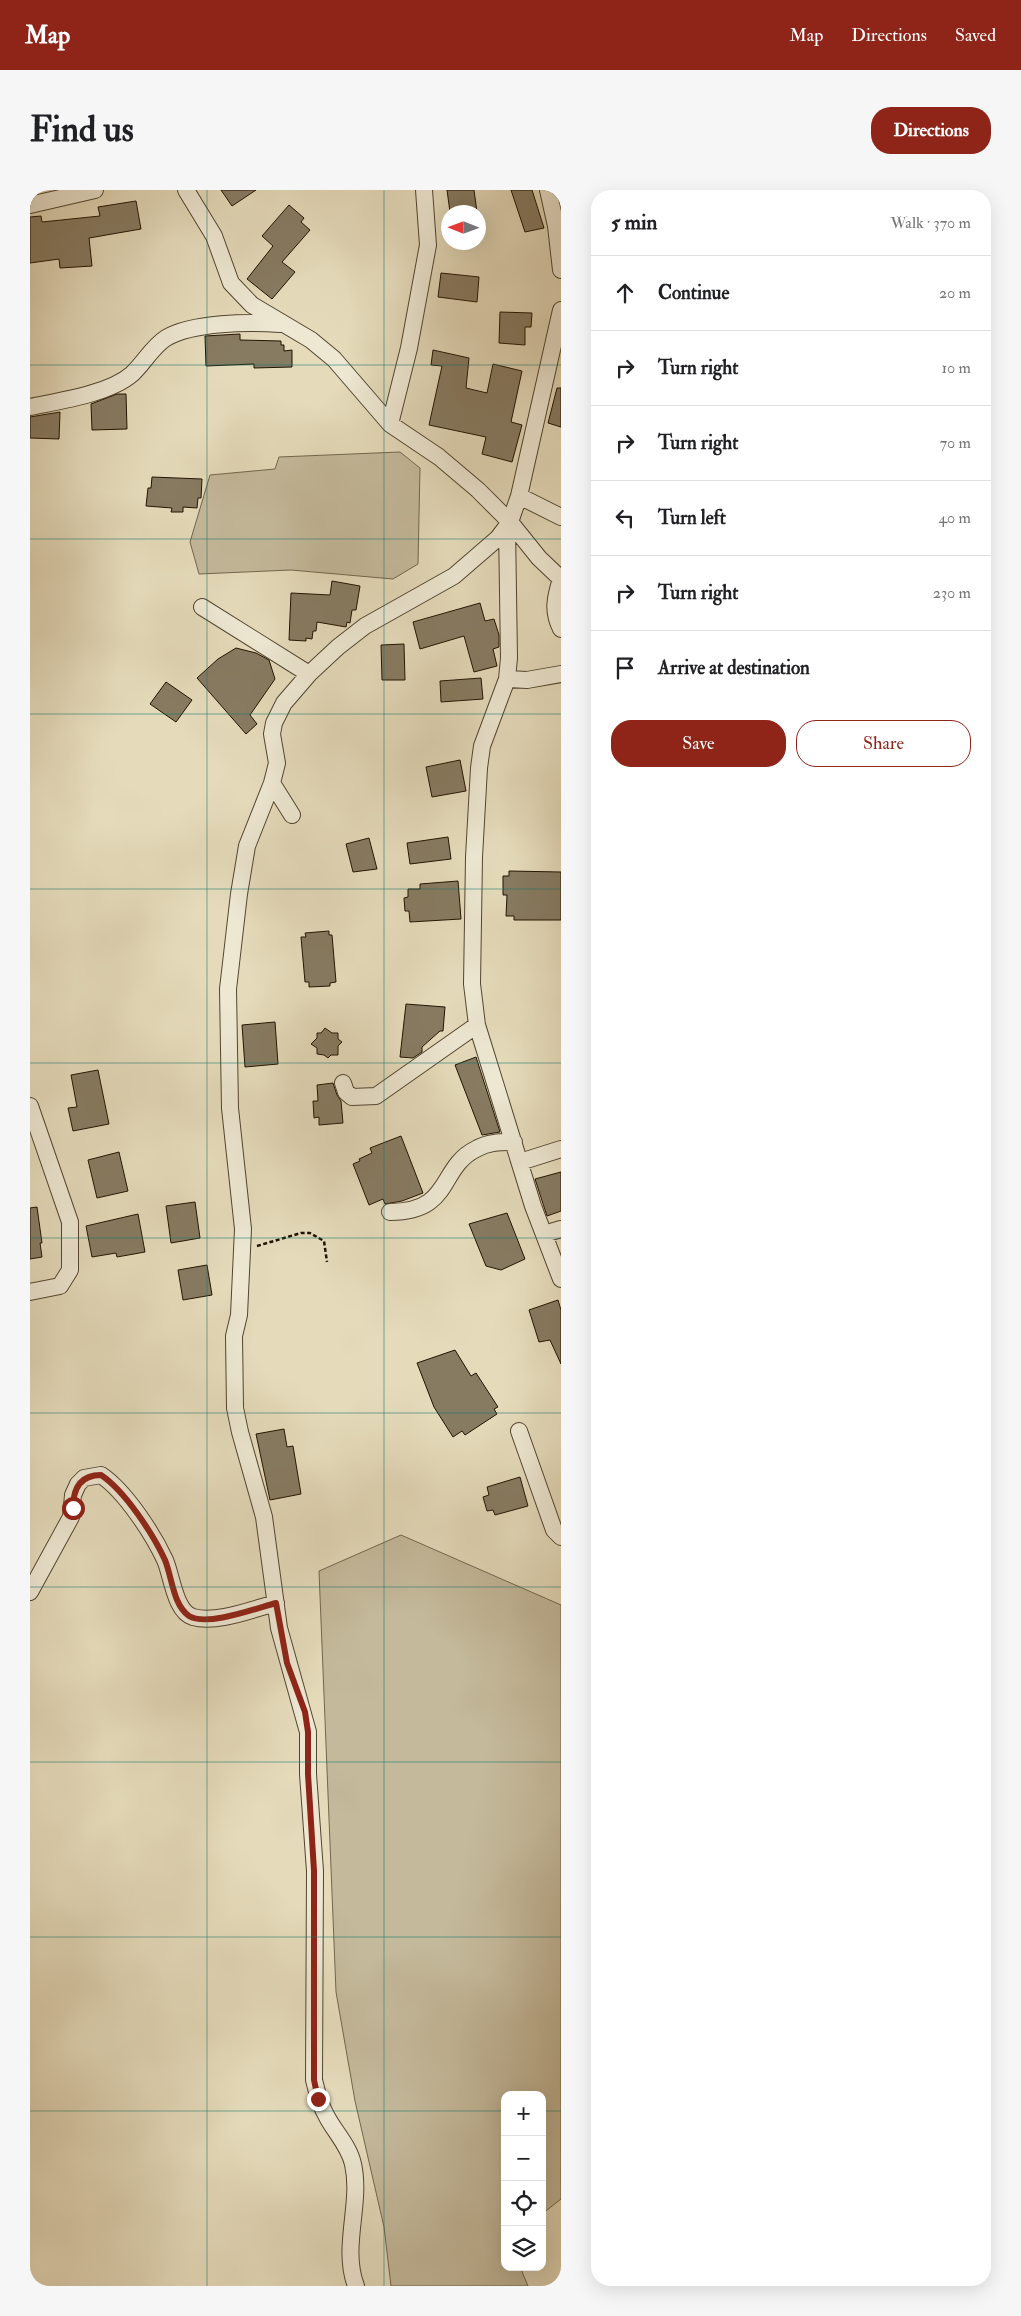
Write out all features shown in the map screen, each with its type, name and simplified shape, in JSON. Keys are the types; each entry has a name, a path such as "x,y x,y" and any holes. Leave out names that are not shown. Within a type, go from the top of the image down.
{"street":[{"path":"30,205 95,190"},
{"path":"186,190 214,236 231,283 252,305 311,340 334,359 390,424 439,457 478,490 539,558 561,579 554,606 556,619 561,629"},
{"path":"390,424 409,348 428,245 424,190"},
{"path":"548,190 556,226 561,270"},
{"path":"561,310 519,496 509,524 510,658 507,679 482,746 479,768 474,857 472,984 477,1025 520,1162 561,1279"},
{"path":"30,406 98,390 118,382 132,374 157,345 167,338 182,332 246,322 282,324"},
{"path":"519,496 561,517"},
{"path":"356,2286 352,2266 356,2191 352,2162 318,2099 314,2080 314,1871 308,1774 308,1732 305,1712 287,1663 276,1603 264,1517 235,1408 234,1336 239,1315 243,1229 230,1108 228,989 239,894 247,846 272,783 277,763 272,734 274,723 284,703 308,674 365,626 454,576 473,562 509,524"},
{"path":"202,607 308,674"},
{"path":"507,679 527,680 561,674"},
{"path":"272,783 292,815"},
{"path":"343,1083 346,1092 352,1097 376,1096 477,1025"},
{"path":"30,1106 70,1222 70,1270 60,1286 30,1292"},
{"path":"390,1212 403,1212 422,1207 438,1196 459,1162 474,1149 493,1142 514,1142"},
{"path":"520,1162 561,1149"},
{"path":"544,1234 561,1229"},
{"path":"520,1431 554,1530 561,1537"},
{"path":"30,1592 71,1517 73,1495 78,1484 84,1478 101,1475 110,1481 134,1508 165,1560 178,1600 189,1616 208,1618 233,1615 276,1603"}],"path":[{"path":"242,1251 301,1233 310,1233 324,1241 327,1262"}],"shaded area":[{"path":"400,452 420,468 418,564 393,579 291,570 199,574 190,542 210,475 275,469 279,457"},
{"path":"401,1535 561,1605 561,2199 546,2211 546,2091 501,2091 501,2271 522,2271 528,2286 391,2286 384,2227 355,2101 336,1992 319,1571"}],"building":[{"path":"221,190 256,190 232,206"},
{"path":"447,190 474,190 476,205 449,205"},
{"path":"511,190 532,190 544,228 525,232"},
{"path":"136,201 141,229 89,238 92,266 60,268 59,259 30,263 30,217 41,216 42,222 100,216 98,207"},
{"path":"289,205 304,218 301,222 310,230 282,262 295,272 272,299 247,279 273,246 262,236"},
{"path":"441,273 479,277 477,302 438,297"},
{"path":"500,312 532,313 531,327 525,327 525,345 499,343"},
{"path":"240,334 240,340 281,341 281,345 284,345 284,351 292,350 292,367 254,368 254,364 206,366 205,336"},
{"path":"433,350 469,358 466,388 487,393 493,364 522,371 511,422 522,425 512,462 482,454 486,437 429,425 442,366 431,365"},
{"path":"557,388 561,388 561,427 548,423"},
{"path":"117,394 126,394 127,429 92,430 91,404"},
{"path":"60,412 59,439 30,438 30,417"},
{"path":"152,477 202,479 201,498 198,498 197,508 183,507 183,512 171,512 172,508 146,506 148,488 151,488"},
{"path":"332,581 360,586 356,610 352,610 350,623 347,622 346,627 317,622 316,631 313,631 312,639 306,638 306,641 289,640 291,593 330,595"},
{"path":"480,603 485,621 494,619 499,635 499,647 493,649 497,666 474,672 464,636 420,649 413,622"},
{"path":"404,644 405,680 382,680 381,645"},
{"path":"236,648 256,653 269,660 275,679 250,715 257,724 246,734 197,678 218,659"},
{"path":"481,678 483,699 441,702 440,681"},
{"path":"166,682 192,700 176,722 150,704"},
{"path":"460,760 466,791 432,797 426,767"},
{"path":"448,837 451,859 410,864 407,843"},
{"path":"369,838 377,869 353,872 346,844"},
{"path":"509,871 561,872 561,920 514,920 514,916 506,916 507,895 503,895 503,876 509,876"},
{"path":"458,881 461,919 410,922 409,911 405,911 404,898 408,897 408,889 420,889 420,884"},
{"path":"329,931 329,935 332,935 336,982 330,983 330,986 309,987 309,982 305,982 301,937 306,937 305,933"},
{"path":"406,1004 445,1007 443,1031 440,1031 422,1047 422,1052 413,1058 400,1057"},
{"path":"275,1022 278,1064 245,1067 242,1025"},
{"path":"325,1028 332,1033 338,1033 338,1039 342,1042 338,1046 338,1055 331,1055 328,1058 317,1054 317,1048 311,1044 317,1038 317,1033 321,1033"},
{"path":"476,1057 500,1132 482,1135 455,1065"},
{"path":"98,1070 109,1124 73,1131 68,1108 77,1107 71,1075"},
{"path":"333,1083 341,1101 343,1123 319,1125 319,1117 314,1118 313,1101 318,1101 317,1085"},
{"path":"401,1136 423,1193 402,1201 385,1204 383,1199 369,1205 353,1164 372,1153 370,1148"},
{"path":"119,1152 128,1191 97,1198 88,1160"},
{"path":"561,1172 561,1211 547,1216 535,1179"},
{"path":"195,1202 200,1238 171,1243 166,1206"},
{"path":"37,1207 42,1257 30,1259 30,1208"},
{"path":"507,1213 525,1259 501,1270 486,1266 469,1224"},
{"path":"138,1214 145,1252 117,1257 116,1253 92,1257 86,1226"},
{"path":"207,1265 212,1295 183,1300 178,1270"},
{"path":"558,1300 561,1310 561,1364 550,1340 539,1342 529,1310"},
{"path":"455,1350 471,1376 476,1373 498,1407 494,1409 497,1414 465,1435 462,1431 453,1437 434,1407 417,1363"},
{"path":"284,1429 287,1447 293,1446 301,1494 270,1500 256,1434"},
{"path":"520,1477 528,1506 495,1515 493,1510 487,1511 483,1497 489,1495 487,1487"}],"route":[{"path":"73,1508 73,1495 78,1484 84,1478 101,1475 110,1481 134,1508 165,1560 175,1592 182,1608 189,1616 208,1618 233,1615 276,1603 279,1628 287,1663 305,1712 308,1732 308,1774 314,1871 314,2080 318,2099"}]}
